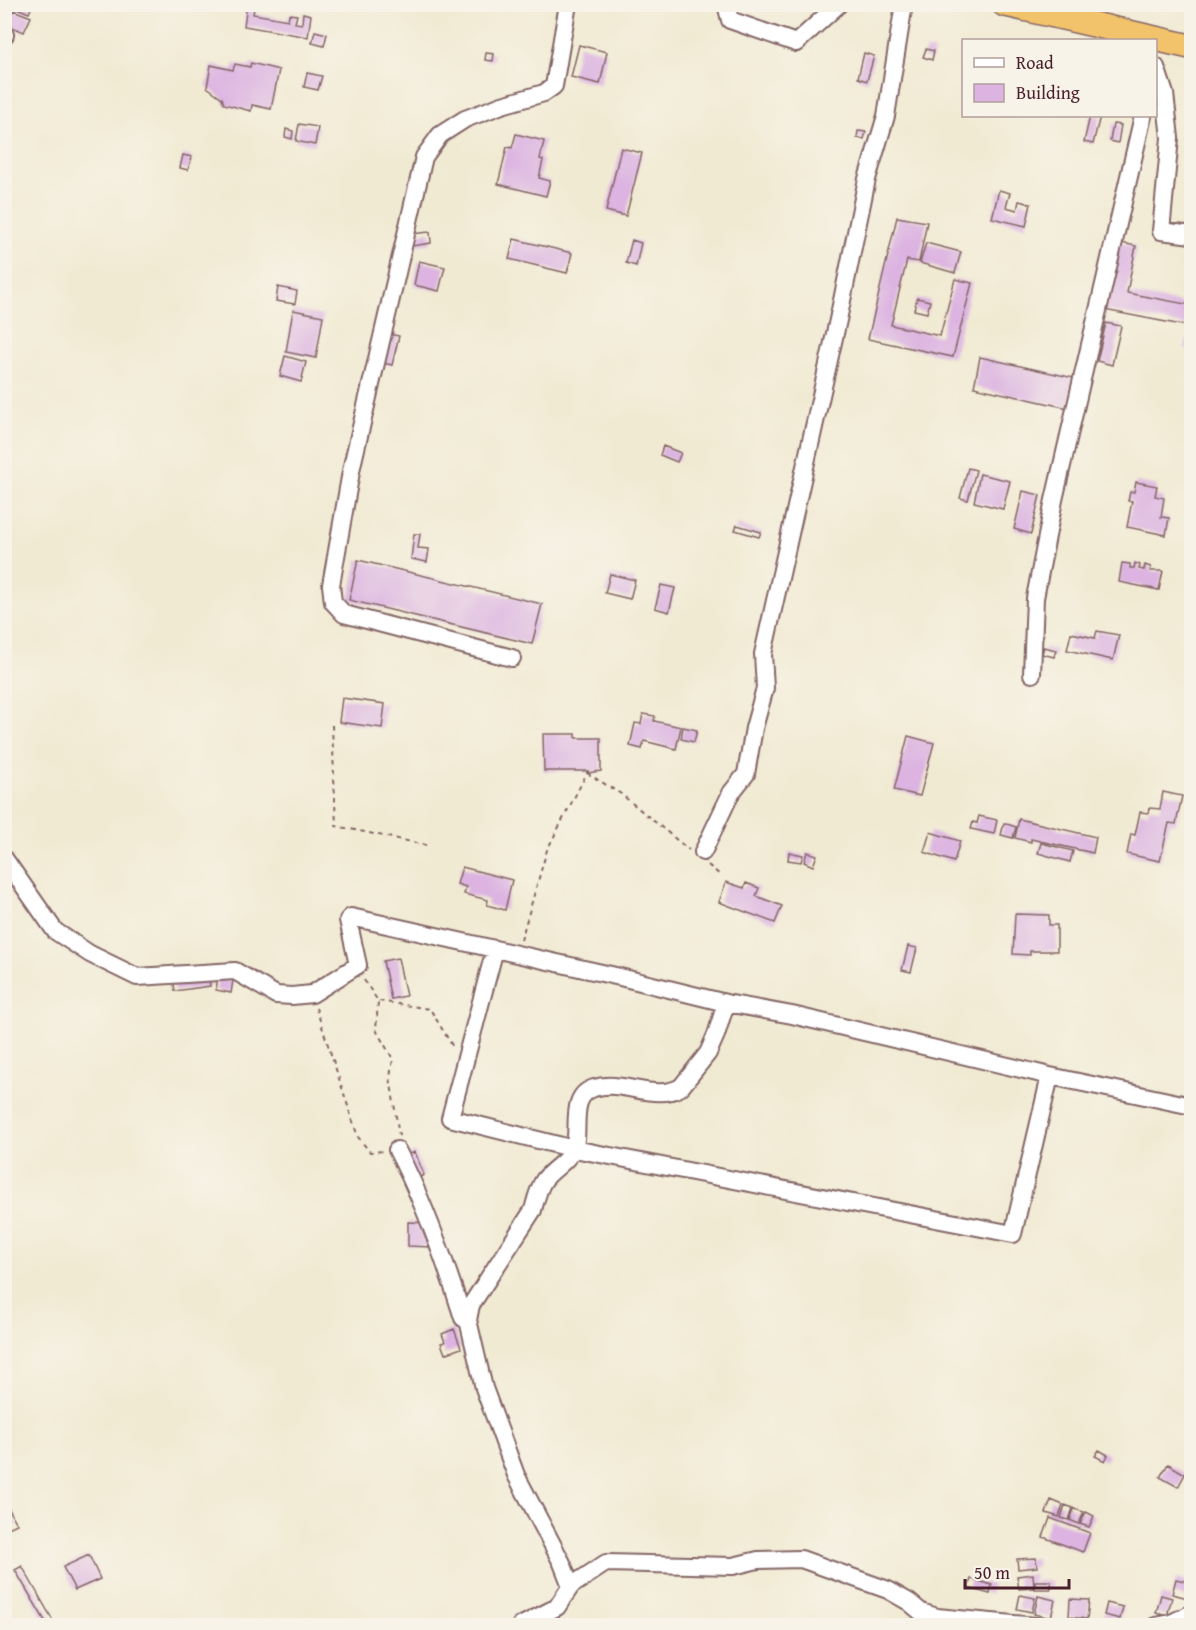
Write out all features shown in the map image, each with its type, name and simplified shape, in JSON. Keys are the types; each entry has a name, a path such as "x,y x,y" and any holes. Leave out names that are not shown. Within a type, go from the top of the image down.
{"highway":[{"path":"1004,4 1135,39"},
{"path":"1157,45 1191,47"}],"street":[{"path":"512,658 344,614 333,602 331,585 352,466 424,158 440,135 465,119 544,93 554,86 568,4"},
{"path":"726,4 730,20 796,43 839,4"},
{"path":"699,855 730,793 746,774 754,728 765,688 763,654 867,179 886,116 904,4"},
{"path":"1157,72 1165,94 1170,138 1161,231 1191,235"},
{"path":"1032,675 1035,598 1054,500 1143,117"},
{"path":"4,858 56,931 110,966 136,977 235,971 276,995 312,994 358,964 348,920 351,917 620,977 726,1004 792,1015 1191,1107"},
{"path":"495,950 450,1118 574,1149 1013,1234 1050,1076"},
{"path":"571,1586 562,1563 516,1475 484,1388 468,1320 471,1305 533,1210 537,1192 545,1179 574,1149 578,1104 588,1091 595,1087 622,1087 656,1092 676,1090 708,1053 726,1004"},
{"path":"397,1150 420,1195 445,1261 463,1318 468,1320"},
{"path":"520,1626 557,1607 571,1586 606,1563 734,1566 758,1560 801,1559 888,1590 921,1612 937,1617 1036,1626"},
{"path":"1155,1626 1171,1623 1191,1613"}],"path":[{"path":"332,725 336,826 426,845"},
{"path":"516,954 547,850 587,772 621,794 699,855 720,875"},
{"path":"312,994 358,1137 370,1152 402,1150 390,1077 393,1059 376,1030 378,1001 355,968"},
{"path":"378,1001 430,1009 464,1065"}],"building":[{"path":"15,4 33,4 29,13 14,7"},
{"path":"247,4 255,4 253,14 288,20 289,14 297,15 295,23 302,24 303,13 311,15 308,37 244,26"},
{"path":"13,10 31,17 24,32 7,25"},
{"path":"315,31 327,34 324,46 312,43"},
{"path":"579,45 607,52 600,84 571,77"},
{"path":"926,49 934,51 932,60 923,57"},
{"path":"486,53 494,54 493,61 485,60"},
{"path":"864,53 874,56 867,81 858,78"},
{"path":"251,63 279,70 271,109 252,105 251,111 224,104 222,98 207,87 211,65 233,70 235,64 250,67"},
{"path":"307,73 322,76 318,90 304,87"},
{"path":"1090,117 1100,117 1093,144 1084,142"},
{"path":"299,124 318,127 315,145 296,141"},
{"path":"1113,124 1121,125 1118,143 1110,141"},
{"path":"286,129 293,131 292,139 285,137"},
{"path":"858,131 866,132 864,139 857,138"},
{"path":"516,134 544,141 539,178 550,181 546,196 498,184 507,147 512,148"},
{"path":"621,148 642,153 626,216 606,211"},
{"path":"183,155 192,157 188,170 180,168"},
{"path":"999,190 1010,193 1006,207 1017,210 1019,201 1031,204 1026,226 992,218"},
{"path":"897,217 927,222 919,262 907,260 891,325 940,336 955,279 972,283 953,357 868,339"},
{"path":"430,232 431,243 412,246 410,234"},
{"path":"514,239 572,253 567,273 509,259"},
{"path":"632,240 641,243 636,266 626,263"},
{"path":"1117,242 1136,246 1127,293 1191,305 1187,326 1104,310"},
{"path":"926,243 961,252 955,273 920,263"},
{"path":"419,261 445,267 439,291 414,285"},
{"path":"278,287 297,291 295,304 276,301"},
{"path":"917,298 930,301 927,313 914,310"},
{"path":"293,310 323,316 316,358 286,352"},
{"path":"1106,323 1121,326 1112,365 1097,361"},
{"path":"389,334 399,336 392,365 383,363"},
{"path":"1188,338 1192,339 1192,350 1185,349"},
{"path":"285,356 306,362 301,382 280,376"},
{"path":"980,357 1074,378 1068,408 974,387"},
{"path":"663,446 681,453 677,462 660,455"},
{"path":"968,468 976,470 968,500 960,498"},
{"path":"980,474 1010,481 1003,509 974,502"},
{"path":"1136,482 1157,486 1155,496 1164,498 1161,517 1169,518 1166,535 1127,527 1132,501 1128,501 1130,492 1134,492"},
{"path":"1023,491 1040,495 1031,534 1014,529"},
{"path":"737,525 761,532 759,537 735,530"},
{"path":"414,534 420,534 418,548 429,549 427,562 411,559"},
{"path":"358,560 542,604 532,644 349,600"},
{"path":"1122,563 1130,564 1130,568 1134,568 1135,563 1140,565 1139,569 1144,570 1145,565 1151,567 1150,571 1163,571 1159,590 1119,582"},
{"path":"610,574 635,580 630,599 605,593"},
{"path":"661,585 675,588 669,612 655,608"},
{"path":"1097,631 1119,635 1113,660 1067,650 1071,633 1095,638"},
{"path":"1044,647 1056,650 1054,657 1042,654"},
{"path":"342,698 385,704 382,728 339,722"},
{"path":"643,714 655,716 654,721 681,727 676,749 644,741 642,749 630,746 635,723 641,724"},
{"path":"683,727 697,730 694,742 681,739"},
{"path":"543,734 576,734 576,738 601,738 601,771 587,773 588,771 544,771"},
{"path":"908,736 934,743 920,796 894,790"},
{"path":"1163,792 1182,796 1176,824 1169,823 1160,861 1127,854 1131,834 1135,835 1140,812 1148,813 1149,808 1160,809"},
{"path":"979,816 997,820 994,834 971,829 973,822 977,823"},
{"path":"1019,819 1096,837 1093,853 1031,839 1031,842 1015,838"},
{"path":"1004,823 1016,827 1013,838 1001,835"},
{"path":"930,832 960,841 954,862 924,852"},
{"path":"1041,843 1073,851 1070,862 1038,853"},
{"path":"789,852 803,855 801,862 788,860"},
{"path":"807,852 817,855 813,866 804,862"},
{"path":"462,867 512,880 505,910 487,905 488,900 464,894 466,887 457,884"},
{"path":"726,882 744,888 746,883 759,888 756,896 782,906 775,923 719,902"},
{"path":"1015,914 1049,915 1049,925 1057,925 1057,951 1030,951 1030,955 1013,954"},
{"path":"908,946 917,948 911,972 902,970"},
{"path":"398,958 406,996 391,999 383,961"},
{"path":"208,973 210,986 175,991 173,978"},
{"path":"218,977 233,980 231,993 216,990"},
{"path":"415,1152 424,1175 413,1180 403,1157"},
{"path":"408,1222 431,1223 431,1247 408,1246"},
{"path":"454,1329 461,1348 445,1354 441,1343 445,1342 442,1334"},
{"path":"1099,1450 1108,1455 1105,1461 1095,1456"},
{"path":"1168,1464 1185,1474 1178,1487 1160,1477"},
{"path":"4,1500 17,1524 4,1530"},
{"path":"1051,1500 1063,1505 1059,1517 1046,1513"},
{"path":"1065,1505 1073,1508 1069,1520 1061,1518"},
{"path":"1074,1509 1084,1512 1079,1524 1070,1520"},
{"path":"1086,1512 1094,1516 1089,1527 1080,1524"},
{"path":"1050,1518 1090,1533 1083,1552 1043,1537"},
{"path":"89,1555 100,1579 75,1590 63,1567"},
{"path":"1036,1558 1037,1567 1018,1569 1017,1559"},
{"path":"22,1566 56,1626 48,1626 15,1570"},
{"path":"1033,1574 1034,1588 1019,1589 1017,1576"},
{"path":"971,1579 992,1585 990,1594 968,1588"},
{"path":"1176,1579 1192,1583 1192,1599 1172,1594"},
{"path":"1035,1581 1051,1581 1051,1589 1035,1589"},
{"path":"1020,1595 1035,1598 1032,1612 1017,1609"},
{"path":"1161,1595 1172,1598 1167,1616 1156,1613"},
{"path":"1038,1596 1055,1600 1051,1618 1034,1614"},
{"path":"1070,1599 1089,1600 1087,1619 1069,1617"},
{"path":"1107,1603 1123,1607 1120,1619 1104,1615"}]}
